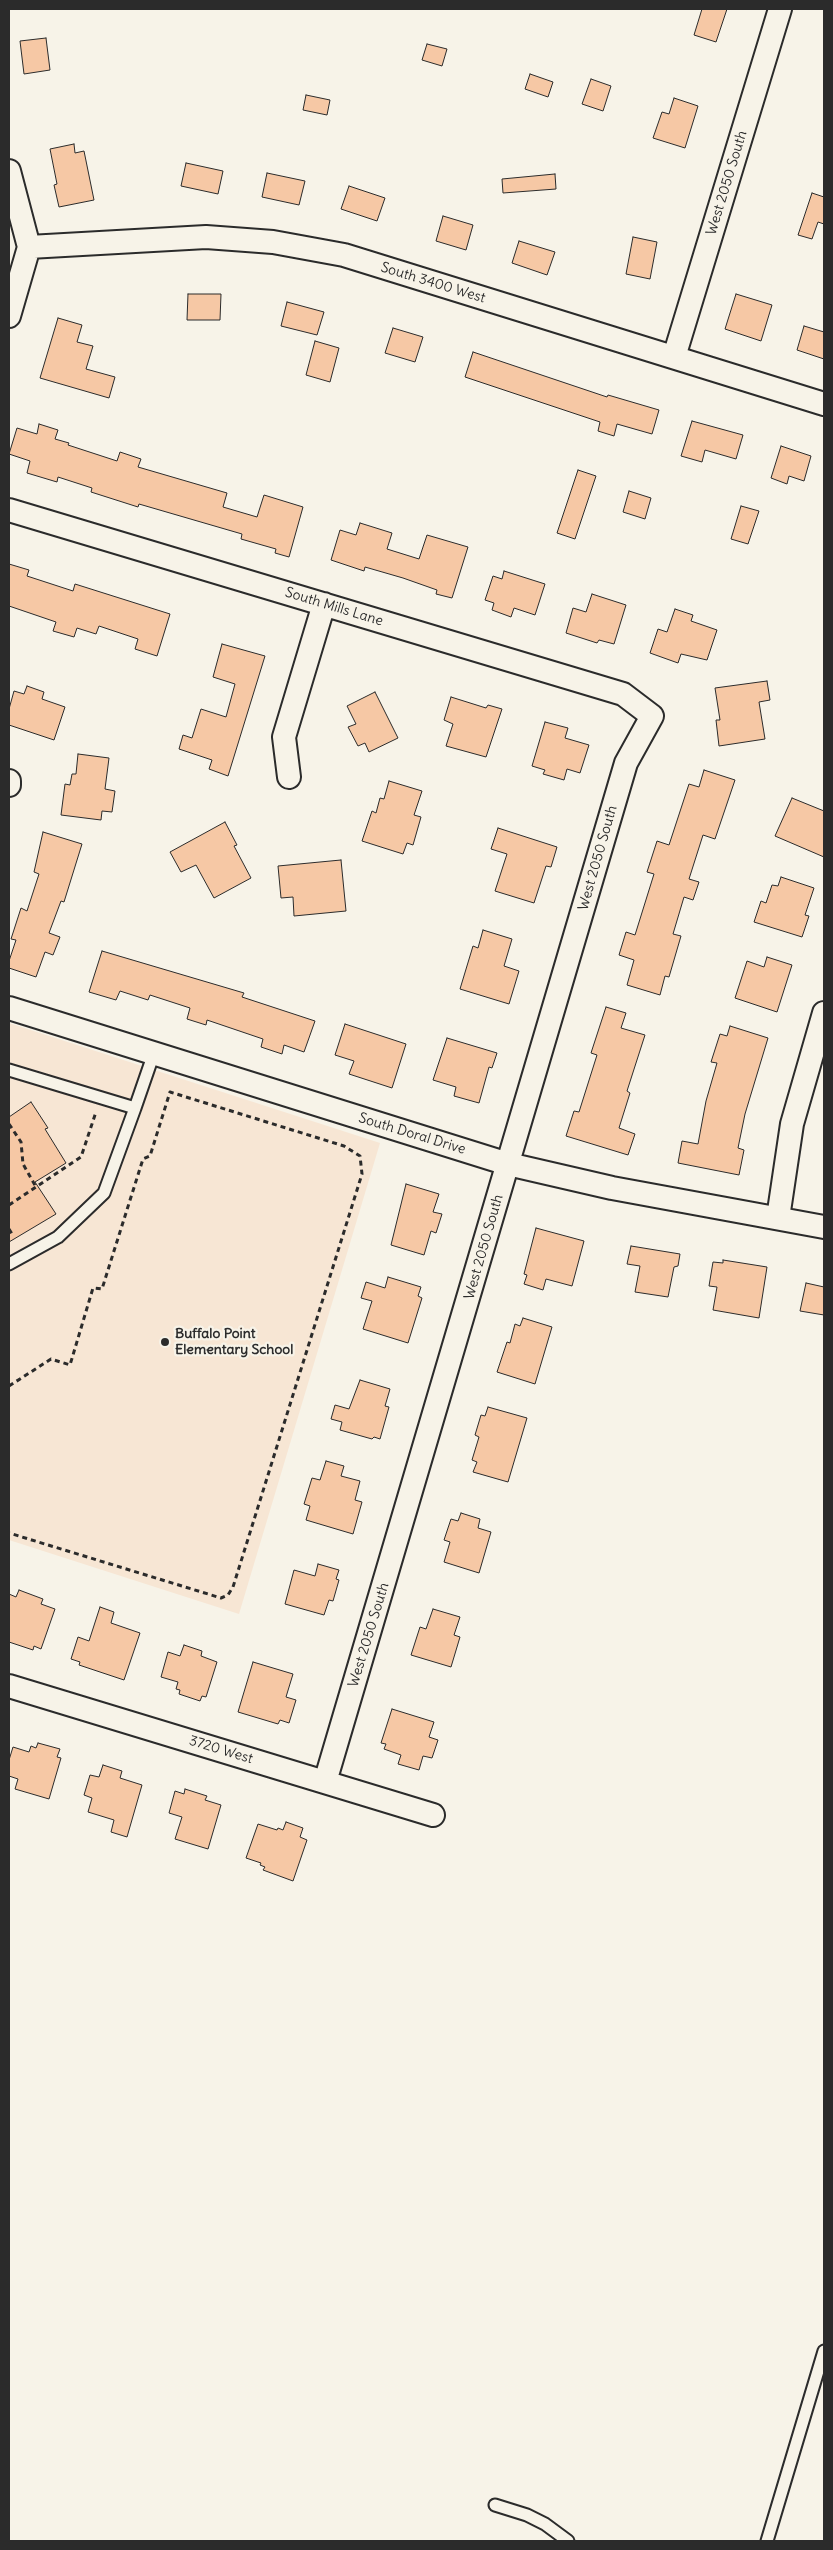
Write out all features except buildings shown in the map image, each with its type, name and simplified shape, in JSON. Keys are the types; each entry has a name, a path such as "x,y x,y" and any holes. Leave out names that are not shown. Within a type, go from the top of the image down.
{"street":[{"name":"West 2050 South","path":"674,357 780,9"},
{"path":"9,171 29,247 9,316"},
{"name":"South 3400 West","path":"29,247 206,236 273,242 344,256 824,404"},
{"name":"South Mills Lane","path":"9,510 624,694 652,716"},
{"path":"289,777 284,737 324,604"},
{"name":"West 2050 South","path":"325,1782 626,763 652,716"},
{"name":"South Doral Drive","path":"9,1008 508,1164 612,1188 824,1227"},
{"path":"778,1218 792,1124 824,1013"},
{"name":"3720 West","path":"9,1686 433,1815"}],"lane":[{"path":"9,1264 58,1237 104,1193 154,1053"},
{"path":"9,1070 135,1108"},
{"path":"767,2541 824,2352"},
{"path":"495,2505 527,2515 545,2524 568,2541"}],"path":[{"path":"9,1386 51,1359 70,1365 93,1288 102,1289 143,1159 150,1156 170,1092 344,1146 360,1156 362,1174 234,1587 228,1595 222,1598 9,1533"},
{"path":"9,1205 81,1157 96,1112"},
{"path":"9,1124 21,1142 23,1164 36,1187"},
{"path":"9,1229 12,1234"}],"shaded area":[{"name":"Buffalo Point Elementary School","path":"9,1023 380,1143 239,1614 9,1540"}],"place":[{"name":"Buffalo Point Elementary School","path":"165,1342"}]}
